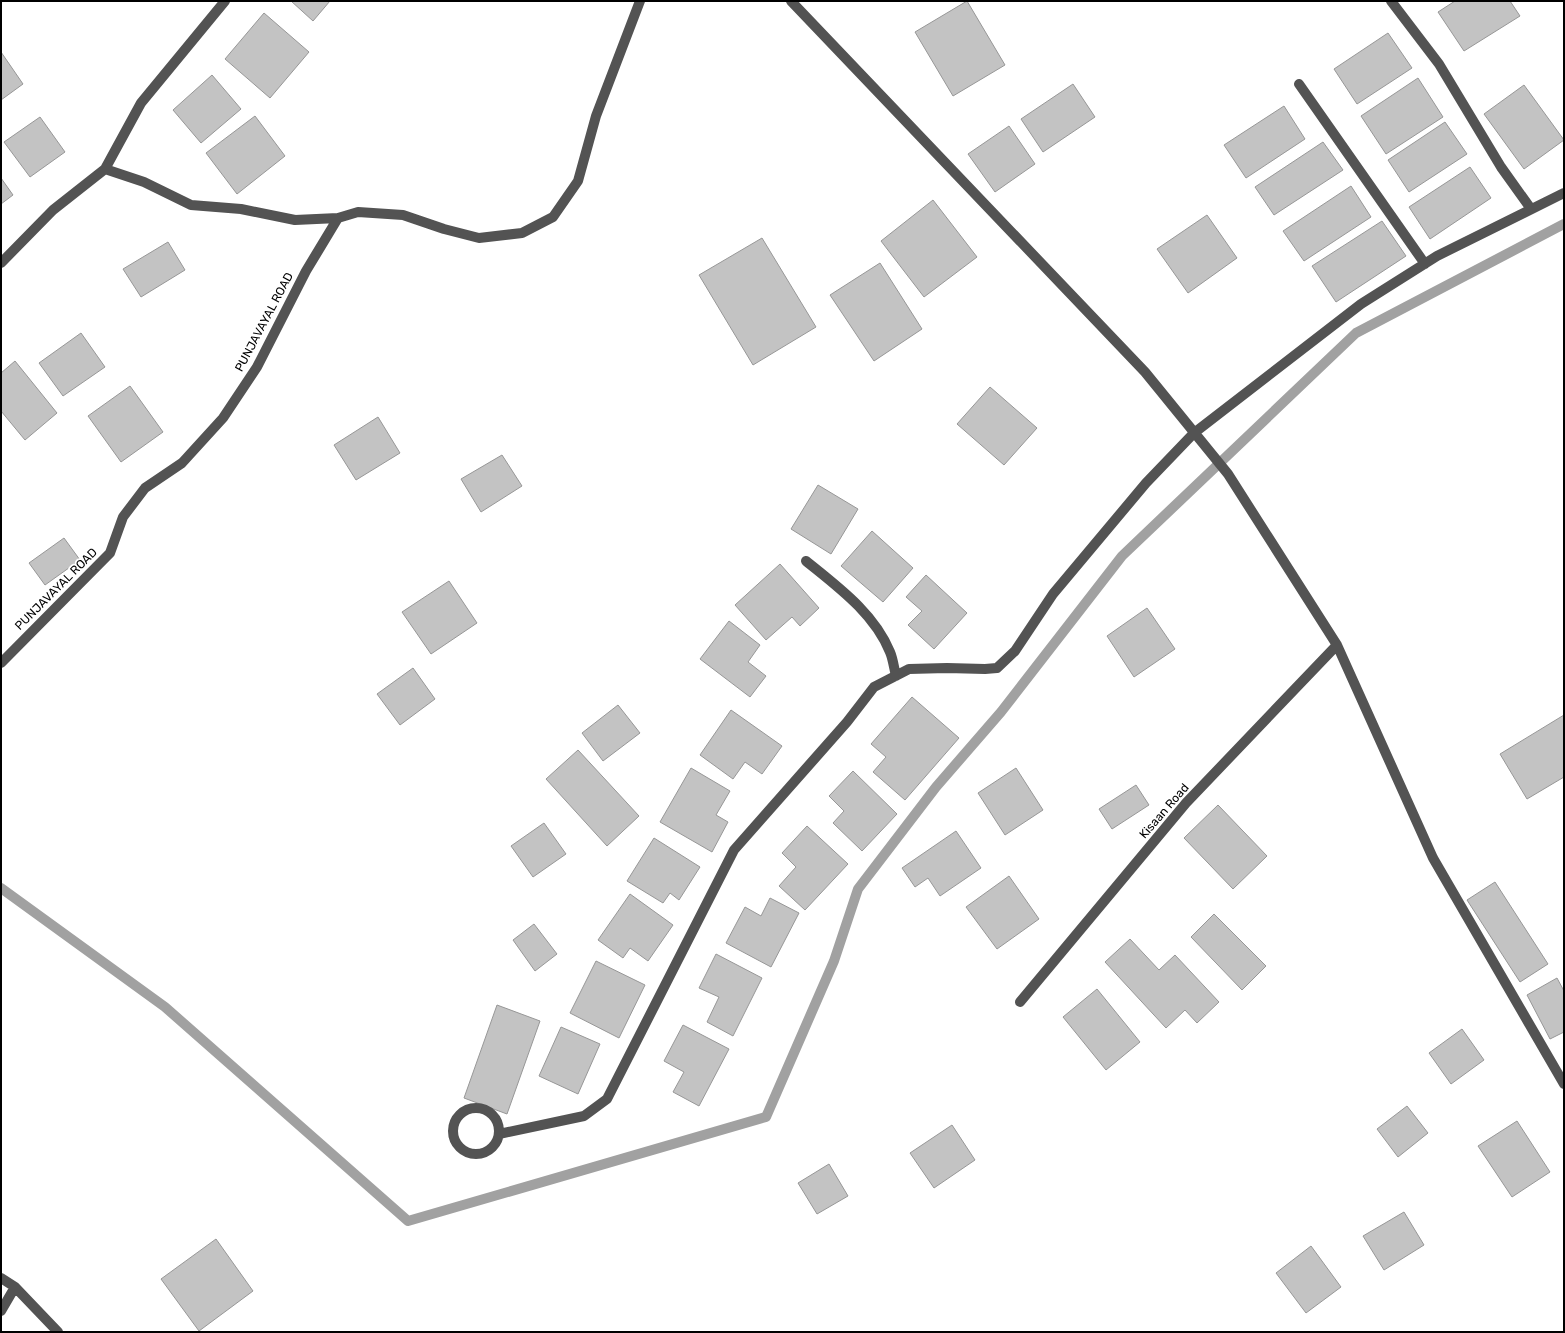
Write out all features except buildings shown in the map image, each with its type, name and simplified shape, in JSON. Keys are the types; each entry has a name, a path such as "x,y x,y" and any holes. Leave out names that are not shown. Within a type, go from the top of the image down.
{"street":[{"path":"1,263 53,210 105,169 141,103 225,1"},
{"path":"105,169 144,182 191,205 241,209 295,220 338,218 358,212 404,215 444,229 478,238 522,233 553,217 578,181 596,116 640,1"},
{"path":"791,1 1145,372 1228,474 1337,645 1433,858 1564,1084"},
{"path":"1391,1 1439,64 1501,167 1531,209"},
{"path":"1299,84 1424,264"},
{"path":"499,1134 584,1116 607,1099 734,850 847,722 874,687 909,669 997,668 1015,651 1053,594 1146,483 1194,433 1361,304 1424,264 1564,193"},
{"name":"PUNJAVAYAL ROAD","path":"1,663 110,553 123,517 144,488 182,463 223,418 257,367 306,271 338,218"},
{"path":"806,561 843,590 877,627 890,652 896,676"},
{"name":"Kisaan Road","path":"1020,1002 1186,803 1337,645"},
{"path":"479,1107 490,1112 498,1122 499,1134 495,1145 486,1152 473,1154 462,1149 455,1140 453,1127 458,1116 467,1109 479,1107"},
{"path":"1,1278 15,1287 58,1332"},
{"path":"1,1311 15,1287"}],"waterway":[{"path":"1,888 165,1007 408,1221 766,1117 834,961 858,889 936,787 1001,712 1122,556 1356,333 1564,224"}]}
